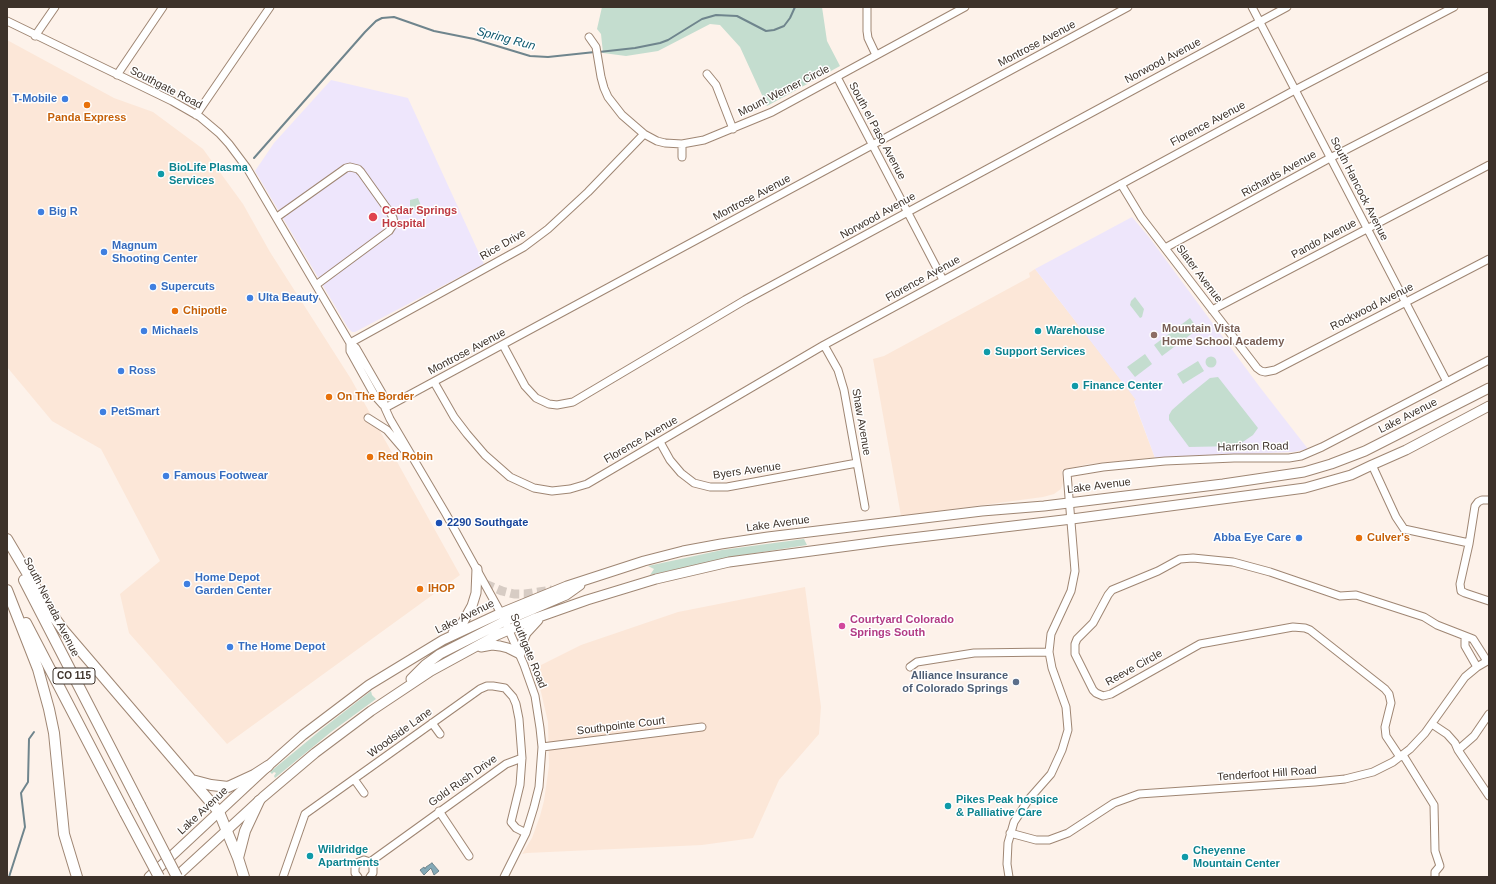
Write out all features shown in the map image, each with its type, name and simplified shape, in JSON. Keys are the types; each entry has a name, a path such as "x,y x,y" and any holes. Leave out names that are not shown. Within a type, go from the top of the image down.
{"highway":[{"path":"7,539 49,610 64,631 219,812 238,858 244,877"},
{"name":"South Nevada Avenue","path":"7,547 177,877"},
{"name":"CO 115","path":"7,586 159,877"},
{"path":"7,590 38,669 49,709 54,734 64,834 77,877"},
{"path":"192,780 211,785 228,787 254,775 268,766"},
{"path":"238,858 245,831 259,801"}],"main road":[{"name":"Lake Avenue","path":"149,877 303,735 369,685 448,638 503,617 560,589 590,578 675,553 768,537 1223,484 1304,472 1331,464 1365,451 1489,388"},
{"path":"177,877 259,801 340,734 397,693 431,671 509,630 587,600 656,579 728,562 1305,488 1351,475 1406,450 1489,406"},
{"path":"448,638 462,624 472,606 476,593 477,569"},
{"path":"469,651 484,646 500,646 520,654 526,633 534,623 544,616"},
{"path":"397,693 425,665 440,654 503,617"}],"street":[{"path":"35,36 54,7"},
{"path":"117,75 163,7"},
{"path":"196,115 270,7"},
{"path":"867,7 866,31 876,55"},
{"name":"Montrose Avenue","path":"385,408 1128,7"},
{"name":"South Hancock Avenue","path":"1252,7 1447,382"},
{"name":"Norwood Avenue","path":"503,345 525,386 536,398 549,404 556,405 573,402 745,300 1287,7"},
{"name":"Florence Avenue","path":"434,382 457,421 485,455 510,477 534,488 552,491 587,484 824,345 1295,90 1454,7"},
{"name":"Mount Werner Circle","path":"589,37 596,47 600,77 608,97 622,115 644,134 657,141 682,144 704,140 772,112 961,8"},
{"name":"Southgate Road","path":"7,21 35,36 172,101 196,115 209,125 229,144 247,168 350,343 350,351 376,396 385,408 503,617 520,654 535,696 542,747 539,787 526,833 504,877"},
{"path":"707,74 716,85 733,129"},
{"name":"Richards Avenue","path":"1165,248 1330,158 1489,76"},
{"name":"South el Paso Avenue","path":"837,77 943,280"},
{"name":"Rice Drive","path":"350,343 524,247 548,229 588,192 644,134"},
{"path":"682,144 682,157"},
{"name":"Pando Avenue","path":"1212,310 1489,165"},
{"path":"277,218 346,168 350,167 358,169 394,218 394,224 389,231 316,285"},
{"name":"Slater Avenue","path":"1121,184 1141,217 1212,310 1257,368 1265,372"},
{"name":"Rockwood Avenue","path":"1265,372 1275,370 1489,259"},
{"name":"Shaw Avenue","path":"824,345 841,380 865,507"},
{"name":"Harrison Road","path":"1069,502 1067,473 1103,467 1165,461 1234,458 1289,458 1301,456 1312,452 1489,360"},
{"path":"368,418 387,430 416,465"},
{"name":"Byers Avenue","path":"660,442 670,460 681,473 694,482 710,487 727,487 857,462"},
{"path":"1372,465 1396,517 1404,529 1469,543"},
{"path":"1489,500 1482,500 1475,506 1460,584 1460,588 1465,593 1489,601"},
{"path":"1008,877 1006,854 1010,833 1014,822 1023,807 1050,774 1062,750 1068,730 1068,714 1052,668 1049,652 1051,634 1074,581 1075,571 1072,519 1069,502"},
{"name":"Reeve Circle","path":"1401,756 1386,736 1385,727 1392,703 1389,694 1385,689 1310,630 1305,628 1293,627 1200,644 1111,694 1103,696 1093,690 1075,654 1075,644 1077,639 1093,623 1112,590 1158,571 1174,561 1185,558 1233,562 1270,572 1340,596 1356,595 1424,617 1438,625 1473,639 1488,661"},
{"path":"1465,637 1465,646 1478,667"},
{"path":"910,667 917,662 974,653 1049,652"},
{"name":"Tenderfoot Hill Road","path":"1010,833 1036,840 1049,840 1068,833 1114,803 1139,794 1316,782 1345,779 1372,772 1401,756 1419,740 1465,677 1488,661"},
{"name":"Woodside Lane","path":"283,877 305,814 480,689 493,686 504,688 513,696 519,719 522,758"},
{"path":"1458,750 1474,736 1489,714"},
{"path":"432,723 440,734"},
{"path":"1432,724 1442,731 1449,742 1458,750 1489,796"},
{"name":"Southpointe Court","path":"542,747 702,727"},
{"path":"1401,756 1434,805 1436,851 1440,866 1435,872 1435,877"},
{"path":"522,758 520,785 511,822 516,828 526,833"},
{"name":"Gold Rush Drive","path":"358,877 354,871 357,863 364,860 370,862 506,764 522,758"},
{"path":"354,779 364,793"},
{"path":"439,811 469,856"},
{"path":"370,862 374,870 370,877"}],"shaded area":[{"path":"7,40 114,98 153,112 203,149 243,204 270,252 351,379 460,575 227,744 129,633 120,594 160,561 101,449 52,421 7,367"},
{"name":"Cedar Springs Hospital","path":"331,80 408,98 484,264 355,332 352,332 348,328 255,171 274,143"},
{"name":"Mountain Vista Home School Academy","path":"1132,217 1149,237 1259,386 1308,449 1293,452 1155,458 1134,401 1136,400 1035,269"},
{"path":"1035,269 1137,400 1134,402 1155,458 1088,464 1062,470 1063,483 1061,489 1054,494 1043,497 901,516 873,359 884,356 1030,277 1029,273"},
{"path":"805,587 821,707 819,734 779,780 753,838 702,845 522,854 532,838 540,816 544,801 549,766 548,722 541,692 533,669 581,645 678,612"}],"green space":[{"path":"602,7 822,7 827,41 840,66 767,106 740,47 720,25 710,24 658,51 626,56 603,53 601,34 597,29"},
{"path":"418,198 421,206 420,208 410,210 410,200"},
{"path":"1135,297 1144,309 1142,317 1140,318 1130,305 1131,301"},
{"path":"1190,318 1198,329 1162,356 1154,345"},
{"path":"1145,354 1152,364 1135,377 1127,367"},
{"path":"1211,356 1215,358 1217,362 1215,366 1211,368 1207,366 1205,362 1207,358"},
{"path":"1198,361 1204,371 1183,384 1177,374"},
{"path":"1218,377 1258,428 1253,435 1237,446 1189,447 1169,420 1169,415 1172,410 1210,378"},
{"path":"804,539 807,545 731,557 650,575 654,569 648,566 722,550"},
{"path":"371,691 372,695 376,699 331,732 275,778 274,776 276,773 274,772 272,774 270,772"}],"water":[{"path":"432,863 439,871 434,875 431,868 424,875 420,870 424,867 425,869"}],"waterway":[{"name":"Spring Run","path":"599,52 635,48 660,43 668,40 702,19 716,15 737,16 766,31 774,30 784,26 795,7"},
{"name":"Spring Run","path":"254,158 365,32 376,21 382,18 394,17 434,31 474,39 530,56 548,57 595,52"},
{"name":"Spring Run","path":"9,877 25,827 21,793 28,782 29,739 34,732"}],"tunnel":[{"path":"485,584 514,594 552,590"}],"place":[{"name":"T-Mobile","path":"65,99"},
{"name":"Panda Express","path":"87,105"},
{"name":"BioLife Plasma Services","path":"161,174"},
{"name":"Big R","path":"41,212"},
{"name":"Cedar Springs Hospital","path":"373,217"},
{"name":"Magnum Shooting Center","path":"104,252"},
{"name":"Supercuts","path":"153,287"},
{"name":"Ulta Beauty","path":"250,298"},
{"name":"Chipotle","path":"175,311"},
{"name":"Michaels","path":"144,331"},
{"name":"Warehouse","path":"1038,331"},
{"name":"Mountain Vista Home School Academy","path":"1154,335"},
{"name":"Support Services","path":"987,352"},
{"name":"Ross","path":"121,371"},
{"name":"Finance Center","path":"1075,386"},
{"name":"On The Border","path":"329,397"},
{"name":"PetSmart","path":"103,412"},
{"name":"Red Robin","path":"370,457"},
{"name":"Famous Footwear","path":"166,476"},
{"name":"2290 Southgate","path":"439,523"},
{"name":"Abba Eye Care","path":"1299,538"},
{"name":"Culver's","path":"1359,538"},
{"name":"Home Depot Garden Center","path":"187,584"},
{"name":"IHOP","path":"420,589"},
{"name":"Courtyard Colorado Springs South","path":"842,626"},
{"name":"The Home Depot","path":"230,647"},
{"name":"Alliance Insurance of Colorado Springs","path":"1016,682"},
{"name":"Pikes Peak hospice & Palliative Care","path":"948,806"},
{"name":"Wildridge Apartments","path":"310,856"},
{"name":"Cheyenne Mountain Center","path":"1185,857"}]}
